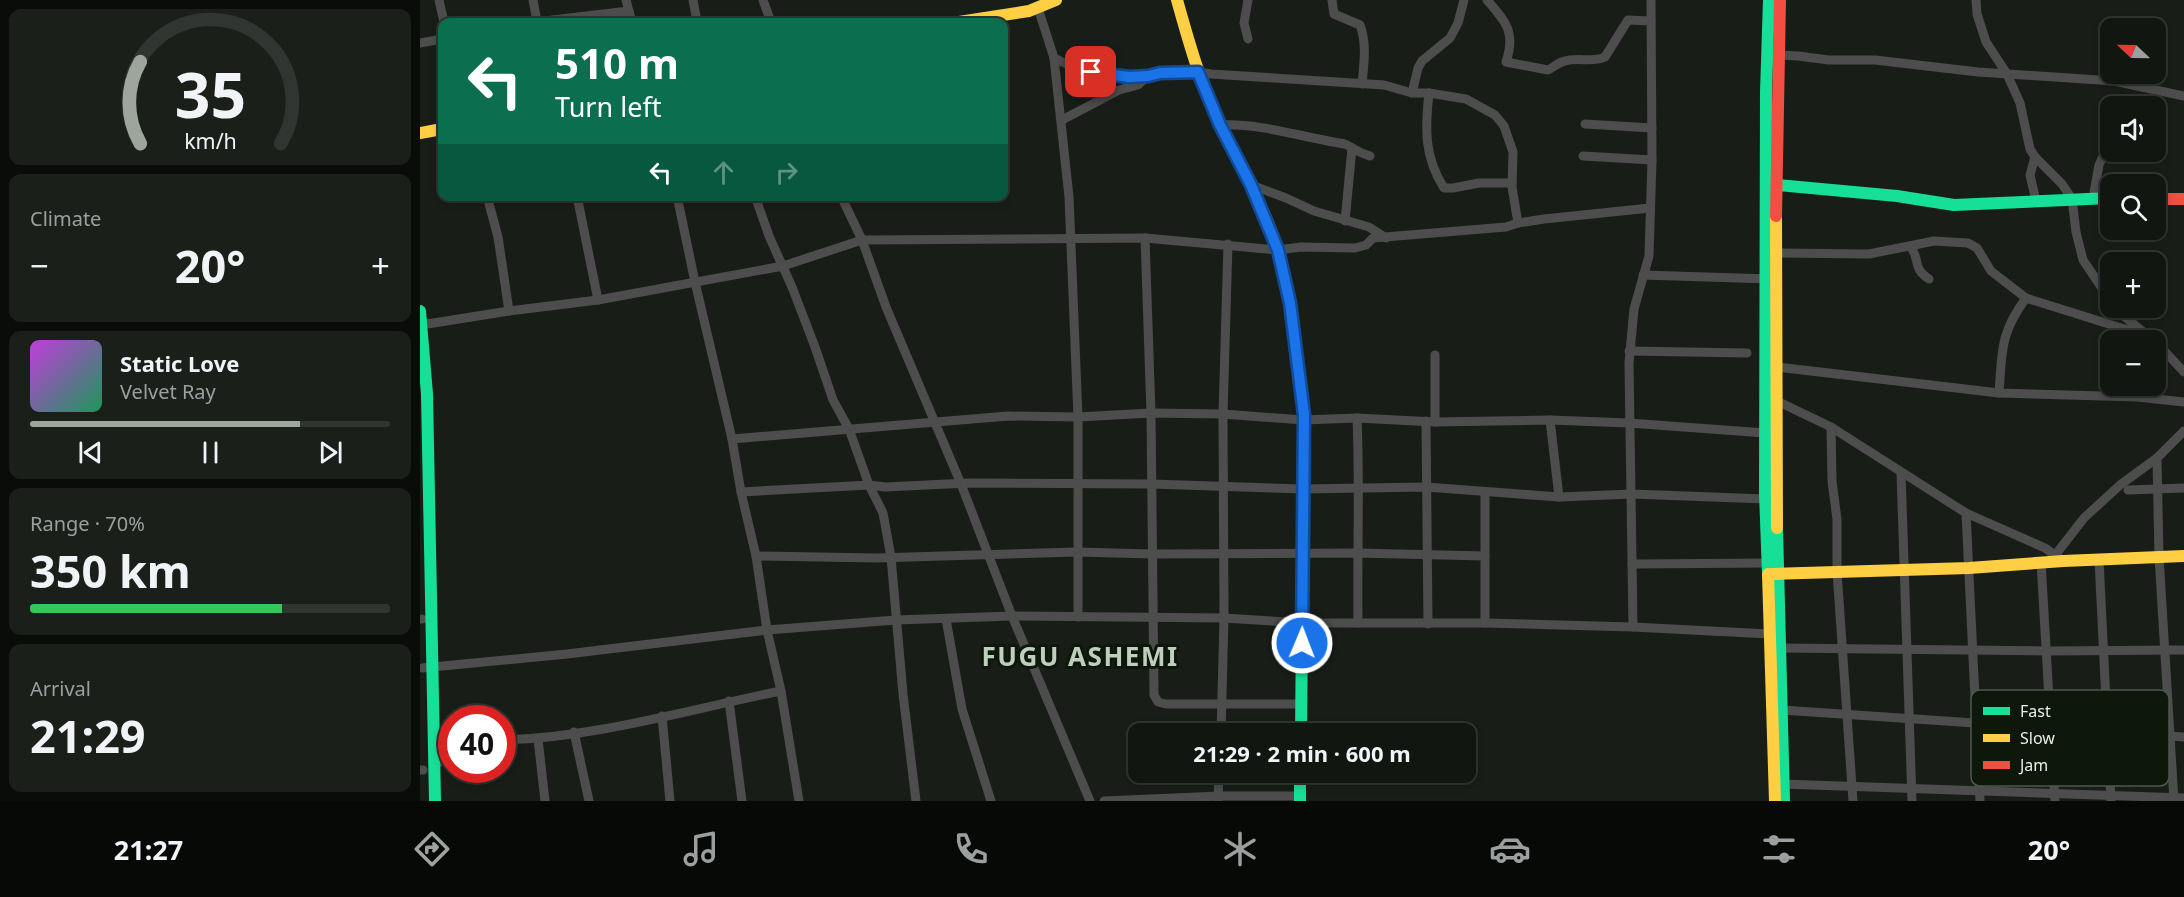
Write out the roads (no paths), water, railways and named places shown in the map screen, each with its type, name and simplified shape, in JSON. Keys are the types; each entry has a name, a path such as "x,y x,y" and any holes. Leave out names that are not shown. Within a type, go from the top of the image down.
{"main road":[{"path":"977,18 1056,0"},
{"path":"1177,0 1198,72 1220,125 1251,185 1278,250 1290,303 1303,420 1300,723"},
{"path":"1768,0 1771,279 1765,433 1766,499 1780,648 1784,801"},
{"path":"1775,801 1769,634 1777,367 1771,279 1776,253 1780,0"},
{"path":"420,133 438,130"},
{"path":"1777,185 1897,196 1954,205 2100,198"},
{"path":"2166,199 2184,200"},
{"path":"420,310 428,394 424,536 427,667 425,801"},
{"path":"1772,571 1837,572 1969,568 2041,562 2059,557 2099,560 2184,556"},
{"path":"420,570 421,619 427,667"},
{"path":"425,769 435,801"},
{"path":"1300,783 1300,799"}],"street":[{"path":"439,0 443,18"},
{"path":"533,0 536,18"},
{"path":"626,0 631,18"},
{"path":"693,0 696,18"},
{"path":"763,0 770,18"},
{"path":"1248,0 1244,22 1248,39"},
{"path":"1332,0 1334,14 1360,25 1365,56 1362,84"},
{"path":"1412,93 1418,68 1422,61 1450,38 1458,23 1464,0"},
{"path":"1487,0 1510,29 1510,44 1506,62 1548,70 1564,61 1576,59 1595,61 1605,57 1628,20 1651,21"},
{"path":"1633,627 1629,351 1634,309 1649,256 1652,160 1651,0"},
{"path":"1976,0 1977,14 1986,42 2007,74 2020,103 2027,136 2035,157 2062,184 2072,199 2076,232 2083,260 2100,285"},
{"path":"1030,6 1054,58 1069,197 1078,417 1078,617"},
{"path":"570,18 629,11"},
{"path":"420,43 438,40"},
{"path":"1779,55 1828,60 1887,61 1944,69 2114,81 2184,96"},
{"path":"1054,58 1079,70 1129,77 1198,72 1384,85 1412,93 1430,93 1466,99 1495,114 1504,126 1513,152 1512,183 1518,222"},
{"path":"1062,120 1119,90 1138,85 1148,76"},
{"path":"1430,93 1426,132 1434,174 1444,188 1479,183 1512,183"},
{"path":"1220,125 1231,124 1297,134 1352,148 1356,153 1370,156"},
{"path":"1585,124 1652,128"},
{"path":"1345,220 1352,148"},
{"path":"1583,156 1652,160"},
{"path":"2035,157 2030,175 2036,201"},
{"path":"2093,198 2100,162"},
{"path":"1251,185 1314,211 1369,227 1386,238"},
{"path":"488,201 498,237 508,311"},
{"path":"578,201 598,300"},
{"path":"678,201 756,556 767,630 781,690 799,801"},
{"path":"757,201 815,347 833,400 849,429 869,485 883,513 891,557 916,801"},
{"path":"844,201 990,555 1012,616 1090,801"},
{"path":"421,326 508,311 598,300 783,266 861,240 1145,238 1278,250 1301,247 1356,248 1366,245 1373,238 1506,227 1518,222 1650,208"},
{"path":"1145,238 1151,413 1154,695 1158,702 1166,704 1301,704"},
{"path":"1776,253 1869,254 1934,241 1968,243 1977,248 1991,272 2026,298 2124,330"},
{"path":"1221,723 1224,618 1222,414 1228,244"},
{"path":"1910,246 1913,249 1918,271 1929,279"},
{"path":"1644,276 1771,279"},
{"path":"1999,393 2002,345 2008,324 2026,298"},
{"path":"2125,318 2141,330"},
{"path":"1629,351 1747,353"},
{"path":"2166,353 2184,372"},
{"path":"1428,624 1426,487 1435,355"},
{"path":"1777,367 1999,393 2137,397 2184,402"},
{"path":"1777,401 1831,427 1966,513 2059,557 2084,518 2120,484 2157,458 2184,431"},
{"path":"732,439 1008,416 1078,417 1151,413 1222,414 1303,420 1357,418 1431,422 1550,420 1765,433"},
{"path":"1357,418 1360,488 1357,553 1358,623"},
{"path":"1550,420 1559,497"},
{"path":"1831,427 1832,481 1838,519 1837,572 1853,801"},
{"path":"2157,458 2159,557 2168,690"},
{"path":"1901,473 1912,801"},
{"path":"741,492 869,485 885,488 961,484 1152,484 1303,489 1426,487 1559,497 1632,494 1766,499"},
{"path":"2128,489 2184,488"},
{"path":"1485,492 1485,623"},
{"path":"1966,513 1975,690"},
{"path":"756,556 891,557 1077,552 1485,556"},
{"path":"2099,560 2106,690"},
{"path":"2041,562 2049,690"},
{"path":"1632,564 1772,571"},
{"path":"427,667 567,654 767,630 896,620 1012,616 1224,618 1303,623 1485,623 1769,634"},
{"path":"946,619 962,709 991,801"},
{"path":"1780,648 2184,650"},
{"path":"516,740 538,739 662,716 781,690"},
{"path":"729,701 742,801"},
{"path":"1782,710 1971,723"},
{"path":"2169,714 2174,799"},
{"path":"662,716 670,801"},
{"path":"574,732 589,801"},
{"path":"2170,736 2184,736"},
{"path":"538,739 545,801"},
{"path":"425,769 438,761"},
{"path":"1784,784 1980,791 2110,799 2184,798"},
{"path":"1980,786 1980,801"},
{"path":"1104,801 1219,798 1300,799"}],"district":[{"name":"FUGU ASHEMI","path":"1080,657"}]}
